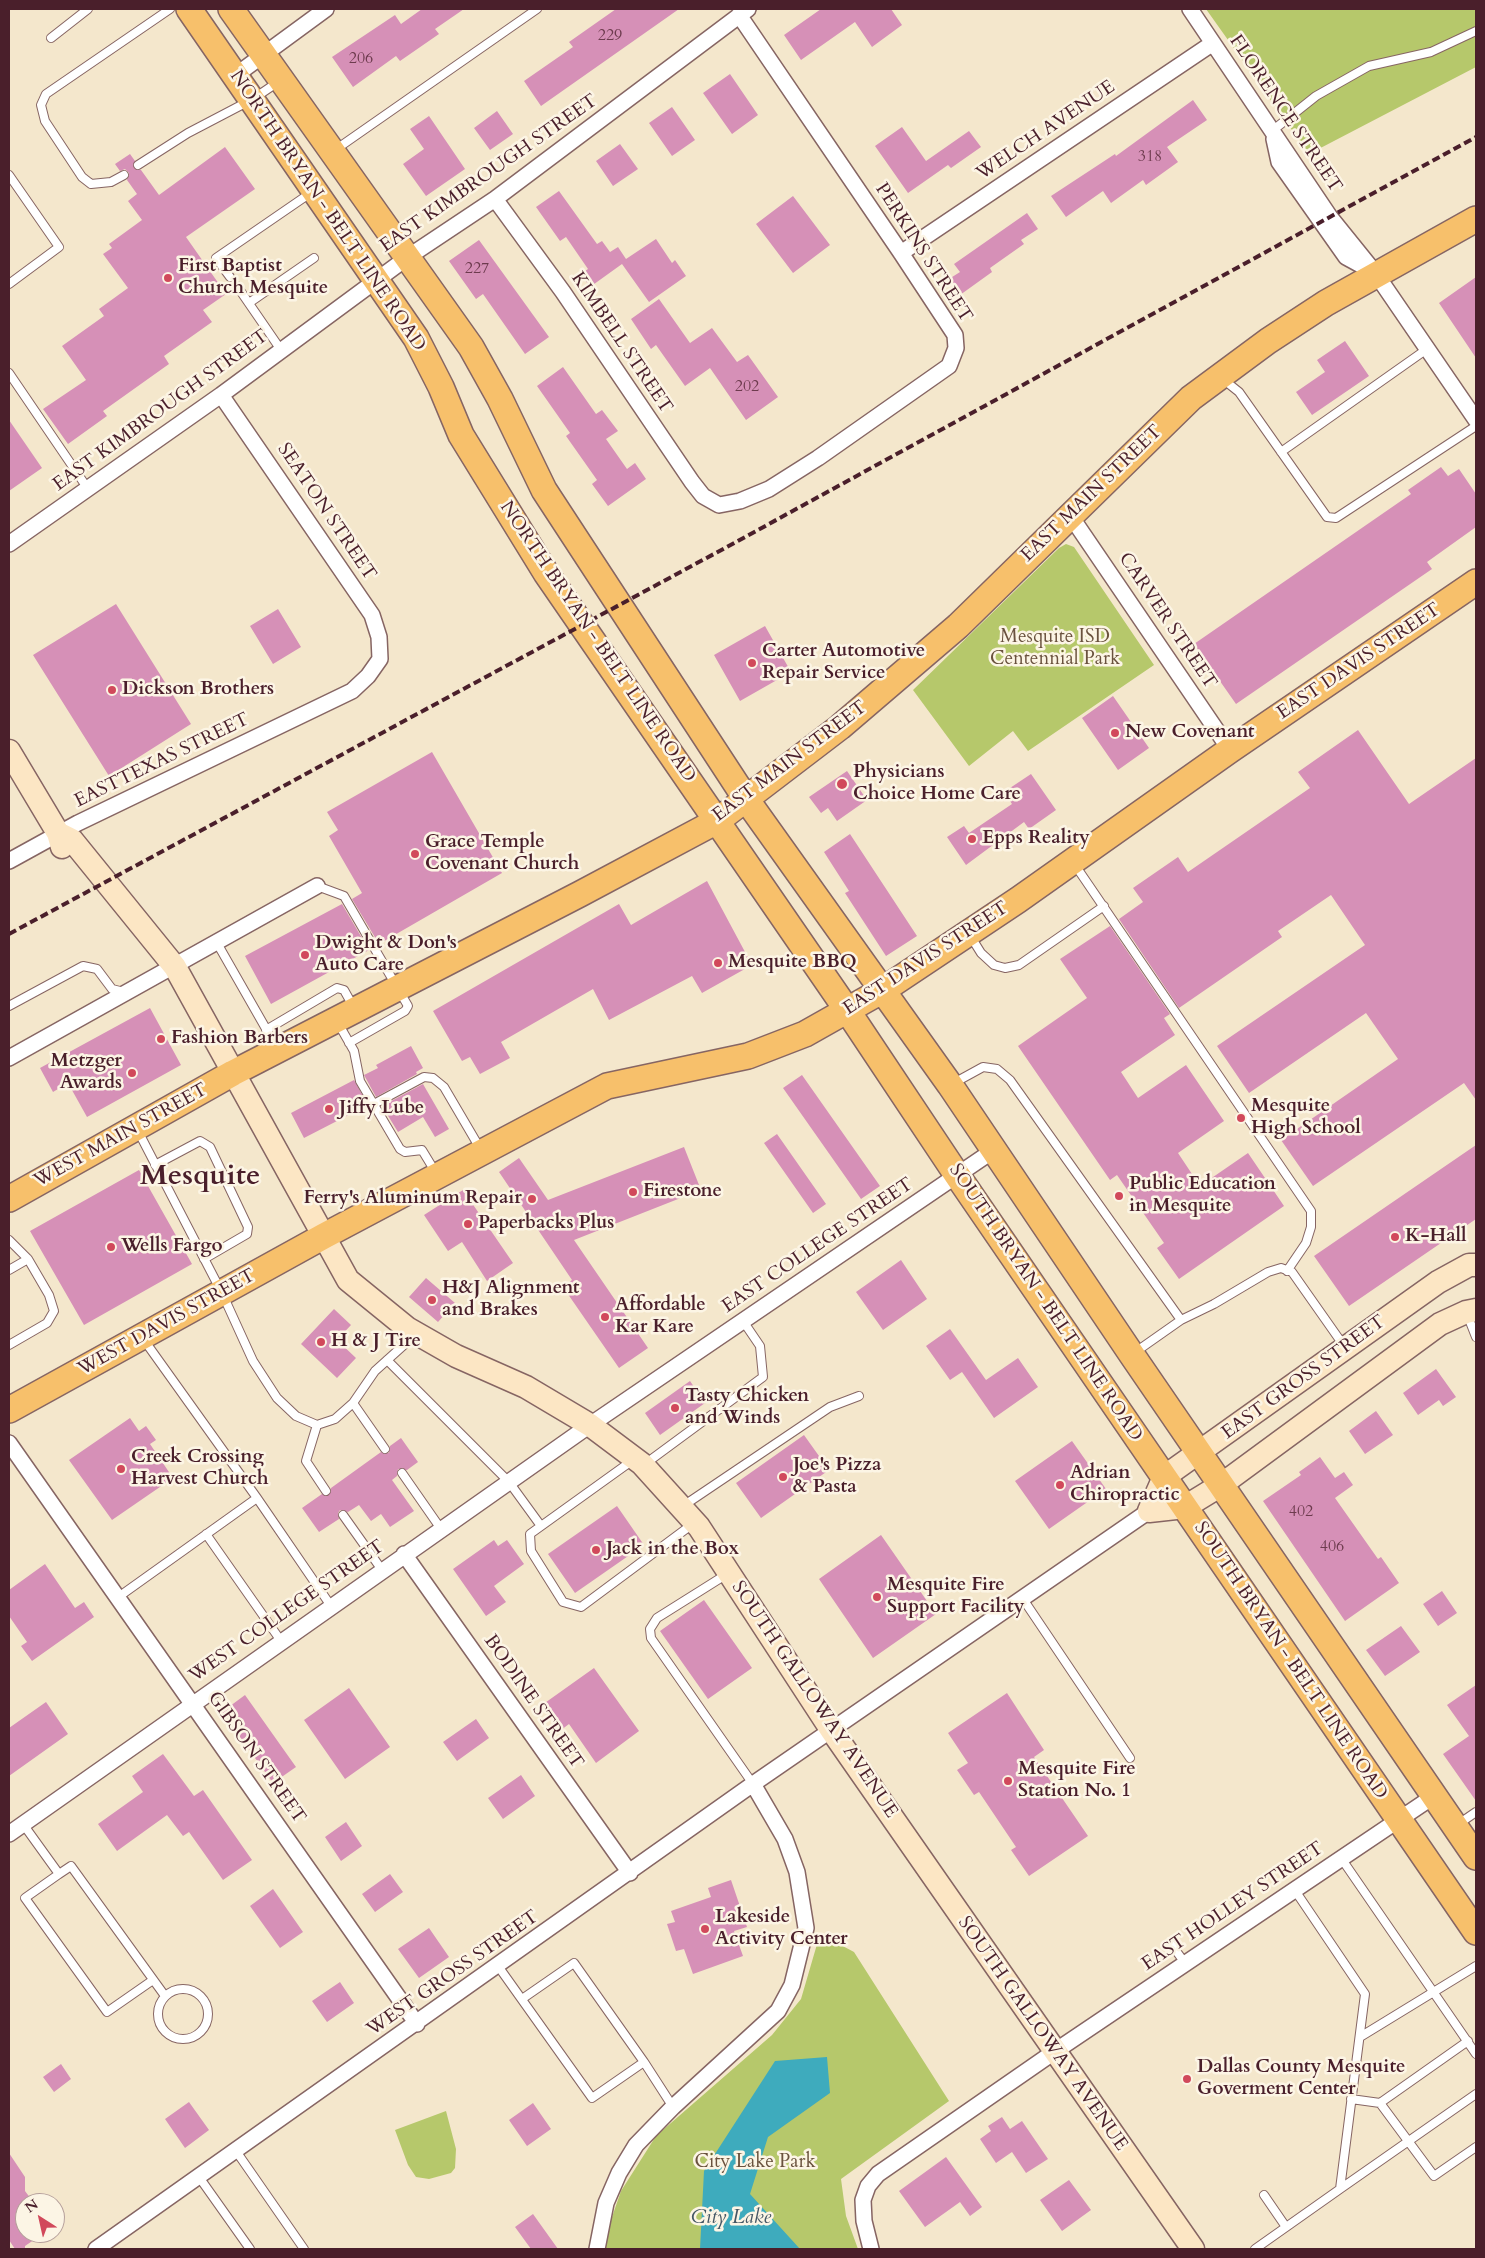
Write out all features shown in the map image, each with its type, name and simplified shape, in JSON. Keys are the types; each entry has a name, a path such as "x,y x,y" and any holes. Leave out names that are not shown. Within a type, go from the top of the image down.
{"main road":[{"name":"NORTH BRYAN - BELT LINE ROAD","path":"189,9 236,74 416,338 441,387 461,435 546,573 717,820"},
{"name":"NORTH BRYAN - BELT LINE ROAD","path":"231,9 408,257 484,369 544,490 746,799"},
{"name":"EAST MAIN STREET","path":"233,1073 272,1040 345,1014 717,820 840,727 958,626 1070,514 1191,398 1317,308 1476,219"},
{"name":"EAST DAVIS STREET","path":"324,1236 607,1086 748,1056 805,1034 883,990 1476,582"},
{"path":"9,751 58,833"},
{"path":"746,799 950,1084 1132,1355 1476,1857"},
{"name":"SOUTH BRYAN - BELT LINE ROAD","path":"717,820 957,1175 1476,1932"},
{"name":"SOUTH GALLOWAY AVENUE","path":"58,833 72,840 175,967 348,1280 416,1334 456,1356 526,1387 590,1425 639,1462 688,1515 729,1573 832,1731 1193,2249"},
{"name":"WEST MAIN STREET","path":"11,1196 233,1073"},
{"name":"WEST DAVIS STREET","path":"9,1410 324,1236"},
{"name":"EAST GROSS STREET","path":"1164,1477 1200,1454 1438,1282 1469,1266 1476,1265"},
{"name":"EAST GROSS STREET","path":"1149,1511 1185,1507 1221,1485 1440,1324 1471,1311"},
{"path":"1149,1511 1164,1477"},
{"path":"1280,1646 1316,1623"}],"street":[{"path":"236,74 326,9"},
{"name":"FLORENCE STREET","path":"1190,9 1330,217 1376,274 1476,420"},
{"name":"EAST KIMBROUGH STREET","path":"9,544 221,395 376,279 495,199 744,12"},
{"name":"PERKINS STREET","path":"719,505 740,501 769,488 818,458 949,366 956,348 955,335 744,12"},
{"name":"WELCH AVENUE","path":"901,253 1213,43"},
{"path":"1272,131 1279,162 1346,257 1376,274"},
{"name":"KIMBELL STREET","path":"495,199 563,292 692,482 703,496 719,505"},
{"name":"SEATON STREET","path":"221,395 372,615 380,637 380,659"},
{"name":"CARVER STREET","path":"1070,514 1230,750"},
{"name":"EASTTEXAS STREET","path":"9,861 58,833 352,691 368,676 380,659"},
{"path":"9,1058 317,886"},
{"name":"EAST COLLEGE STREET","path":"590,1425 994,1150"},
{"name":"WEST COLLEGE STREET","path":"9,1834 404,1554 590,1425"},
{"name":"GIBSON STREET","path":"9,1443 417,2024"},
{"name":"EAST GROSS STREET","path":"832,1731 1149,1511"},
{"name":"BODINE STREET","path":"404,1554 630,1873"},
{"name":"WEST GROSS STREET","path":"96,2249 417,2024 753,1784 832,1731"},
{"path":"597,2249 606,2203 619,2173 636,2144 673,2107 778,2011 792,1985 806,1928 797,1872 785,1840 753,1784"},
{"name":"EAST HOLLEY STREET","path":"871,2249 864,2221 863,2200 868,2186 873,2180 1054,2052 1434,1796"}],"lane":[{"path":"51,38 88,9"},
{"path":"124,175 111,182 91,184 82,177 45,121 41,104 46,94 170,9"},
{"path":"333,151 537,9"},
{"path":"1272,131 1316,96 1369,66 1431,52 1476,31"},
{"path":"138,165 188,133 253,99 282,79"},
{"path":"9,175 59,247 9,284"},
{"path":"230,277 216,258 315,190"},
{"path":"249,303 314,258"},
{"path":"237,286 281,350"},
{"path":"1281,452 1427,349"},
{"path":"1220,377 1239,392 1326,517 1336,518 1476,426"},
{"path":"10,378 88,488"},
{"path":"1072,861 1311,1211 1311,1227 1306,1243 1288,1271"},
{"path":"317,886 344,896 408,1006 405,1012 349,1043"},
{"path":"968,933 981,953 994,966 1005,968 1019,965 1104,906"},
{"path":"217,942 272,1040"},
{"path":"9,1006 83,966 97,969 112,989 129,992"},
{"path":"345,1014 349,1043 354,1051 360,1081 400,1149 405,1152 422,1150 438,1176"},
{"path":"950,1084 983,1067 997,1069 1010,1080 1181,1320"},
{"path":"374,1104 424,1077 433,1078 444,1087 482,1152"},
{"path":"135,1127 222,1293 253,1361 277,1398 296,1416 317,1424 334,1419 353,1403 375,1371 416,1334"},
{"path":"156,1165 200,1141 210,1147 248,1227 246,1234 204,1259"},
{"path":"9,1240 28,1259 49,1295 54,1311 47,1323 9,1345"},
{"path":"9,1270 28,1259"},
{"path":"1132,1355 1181,1320 1214,1304 1268,1272 1281,1268 1292,1272 1346,1348"},
{"path":"1471,1311 1476,1337"},
{"path":"742,1321 760,1346 763,1377 530,1534 531,1551 563,1602 582,1607 688,1515 830,1406 859,1396"},
{"path":"142,1337 257,1498 331,1606"},
{"path":"387,1360 509,1482 541,1526"},
{"path":"353,1403 385,1449"},
{"path":"317,1424 306,1461 326,1491"},
{"path":"402,1473 441,1529"},
{"path":"117,1598 257,1498"},
{"path":"343,1515 382,1570"},
{"path":"206,1534 282,1641"},
{"path":"729,1573 657,1618 650,1629 651,1638 753,1784"},
{"path":"1023,1598 1130,1758"},
{"path":"1455,1826 1476,1812"},
{"path":"23,1824 59,1874"},
{"path":"1341,1858 1476,2054"},
{"path":"153,1980 108,2012 26,1898 71,1866 165,1996"},
{"path":"1294,1889 1365,1994 1340,2189"},
{"path":"1171,1944 1185,1963"},
{"path":"522,1999 574,1963 644,2062 673,2107"},
{"path":"498,1966 592,2098 644,2062"},
{"path":"1360,2037 1476,1966"},
{"path":"184,1988 199,1994 204,2000 208,2015 202,2030 187,2038 171,2035 164,2030 158,2014 165,1996 184,1988"},
{"path":"1352,2099 1380,2103 1468,2042"},
{"path":"1255,2249 1476,2094"},
{"path":"1380,2103 1434,2176 1476,2146"},
{"path":"236,2151 304,2249"},
{"path":"199,2177 250,2249"},
{"path":"1264,2196 1286,2227"}],"green space":[{"path":"1206,9 1476,9 1476,67 1309,154"},
{"name":"Mesquite ISD Centennial Park","path":"1066,544 1074,547 1154,665 1028,751 1013,731 969,766 913,690 1059,548"},
{"name":"City Lake Park","path":"820,1934 854,1952 949,2101 841,2179 846,2216 858,2249 601,2249 621,2191 656,2136 772,2035 801,1999"},
{"path":"446,2111 456,2149 455,2168 451,2173 429,2179 416,2177 408,2165 395,2130"}],"water":[{"name":"City Lake","path":"827,2057 830,2093 768,2137 750,2194 800,2249 700,2249 704,2171 775,2061"}],"building":[{"path":"422,9 464,9 435,29 439,34 400,61 396,56 353,87 332,57 395,15 401,24"},
{"path":"616,9 679,9 541,106 524,81 573,47 569,42"},
{"path":"821,9 891,9 902,25 872,47 855,22 801,60 784,35"},
{"path":"730,74 758,115 732,134 703,93"},
{"path":"1193,100 1207,120 1167,147 1178,162 1146,185 1143,180 1111,203 1103,191 1066,217 1051,196 1115,154 1116,156"},
{"path":"672,107 695,140 672,156 649,123"},
{"path":"497,111 513,134 490,150 474,128"},
{"path":"429,116 465,169 426,196 403,164 424,149 410,129"},
{"path":"902,127 926,161 969,131 981,147 951,168 948,165 908,193 875,146"},
{"path":"620,144 638,169 613,186 596,161"},
{"name":"First Baptist Church Mesquite","path":"225,147 255,189 186,237 226,294 203,310 212,322 164,356 169,364 103,411 107,416 68,444 43,409 86,380 62,346 104,316 99,309 128,288 103,254 112,248 109,244 142,220 128,201 137,194 127,180 129,173 125,169 120,171 115,164 130,154 135,161 134,168 141,170 159,195"},
{"path":"559,191 597,244 602,241 610,252 618,247 626,259 656,239 672,263 675,260 686,276 649,302 622,264 590,287 581,274 588,269 566,237 560,241 536,207"},
{"path":"793,196 830,245 793,273 756,224"},
{"path":"1027,213 1038,229 1021,240 1024,244 990,268 992,272 960,295 949,279 960,272 954,264"},
{"path":"479,240 549,337 525,354 483,294 476,299 449,261"},
{"path":"1476,277 1476,358 1439,303"},
{"path":"659,299 690,343 712,328 737,362 748,355 778,397 746,420 710,368 685,386 656,345 651,349 631,319"},
{"path":"1345,341 1369,376 1312,415 1296,392 1325,372 1317,360"},
{"path":"563,367 596,414 602,410 618,431 606,439 627,469 635,463 646,479 608,506 592,484 597,480 566,436 570,433 537,386"},
{"path":"9,420 42,468 9,491"},
{"path":"1441,467 1448,476 1459,469 1476,494 1476,527 1427,562 1432,569 1236,704 1194,644 1411,494 1408,490"},
{"name":"Dickson Brothers","path":"116,604 191,724 109,776 33,655"},
{"path":"278,609 301,647 273,664 250,626"},
{"name":"Carter Automotive Repair Service","path":"765,626 791,672 740,701 714,655"},
{"name":"New Covenant","path":"1113,696 1149,748 1118,770 1082,718"},
{"path":"1358,730 1409,804 1476,758 1476,1100 1464,1083 1313,1186 1281,1140 1398,1059 1366,1013 1249,1093 1217,1046 1365,945 1331,895 1278,931 1282,937 1179,1008 1119,919 1143,902 1133,888 1178,857 1188,872 1310,788 1298,772"},
{"name":"Grace Temple Covenant Church","path":"432,752 502,873 379,944 352,899 362,893 329,836 338,830 327,812"},
{"name":"Physicians Choice Home Care","path":"847,771 867,800 837,821 828,808 821,813 809,797"},
{"path":"1031,774 1056,810 1029,829 1024,822 966,865 947,837 964,826 969,833 1012,804 1004,792"},
{"path":"850,834 917,936 886,956 845,893 849,891 824,852"},
{"path":"707,881 752,965 702,993 692,976 609,1020 593,989 501,1042 510,1058 480,1074 470,1057 462,1061 433,1011 619,904 631,925"},
{"name":"Dwight & Don's Auto Care","path":"342,904 369,950 271,1004 245,956"},
{"path":"1110,926 1170,1014 1164,1018 1175,1035 1121,1072 1138,1098 1186,1065 1224,1121 1178,1153 1200,1186 1248,1153 1284,1206 1179,1279 1157,1248 1164,1243 1117,1175 1110,1180 1018,1046 1087,998 1060,959"},
{"path":"150,1008 181,1065 87,1117 68,1083 53,1092 40,1068"},
{"path":"411,1046 423,1068 416,1072 417,1074 376,1097 364,1075 378,1068 376,1065"},
{"path":"802,1075 880,1186 861,1199 783,1088"},
{"name":"Jiffy Lube","path":"354,1080 368,1105 304,1138 291,1113"},
{"path":"423,1084 449,1129 435,1137 423,1117 398,1132 382,1106"},
{"path":"777,1134 826,1204 813,1213 764,1143"},
{"name":"K-Hall","path":"1476,1145 1476,1219 1349,1306 1314,1256"},
{"path":"684,1147 701,1190 574,1240 648,1348 619,1368 563,1287 572,1280 499,1172 519,1158 548,1200"},
{"name":"Wells Fargo","path":"139,1170 192,1264 84,1325 30,1231"},
{"name":"Paperbacks Plus","path":"463,1190 513,1263 487,1281 462,1242 448,1251 424,1215"},
{"path":"901,1260 927,1299 883,1330 856,1292"},
{"name":"H&J Alignment and Brakes","path":"426,1278 455,1303 438,1322 409,1297"},
{"name":"H & J Tire","path":"334,1309 351,1325 337,1340 356,1358 337,1378 301,1344"},
{"path":"950,1329 986,1380 1018,1358 1038,1387 994,1418 962,1372 950,1380 926,1346"},
{"path":"1436,1369 1456,1397 1443,1406 1439,1400 1418,1415 1403,1393"},
{"name":"Tasty Chicken and Winds","path":"690,1381 705,1403 660,1435 645,1413"},
{"path":"1376,1411 1393,1435 1365,1454 1349,1431"},
{"name":"Creek Crossing Harvest Church","path":"130,1418 139,1431 146,1426 156,1440 150,1444 173,1478 112,1520 69,1460"},
{"name":"Joe's Pizza & Pasta","path":"804,1435 829,1470 761,1518 736,1483"},
{"path":"401,1438 418,1462 407,1470 398,1469 397,1476 392,1480 414,1511 390,1527 381,1514 371,1521 359,1505 348,1512 340,1510 338,1513 339,1519 319,1532 302,1508 322,1494 329,1495 331,1488 381,1452 389,1453 390,1446"},
{"name":"Adrian Chiropractic","path":"1072,1441 1106,1489 1049,1529 1015,1481"},
{"path":"1320,1457 1335,1478 1344,1472 1353,1485 1335,1498 1378,1559 1381,1557 1399,1583 1345,1621 1263,1501 1301,1475 1299,1472"},
{"name":"Jack in the Box","path":"617,1506 644,1545 575,1593 548,1554"},
{"name":"Mesquite Fire Support Facility","path":"881,1535 936,1614 873,1658 819,1579"},
{"path":"494,1540 498,1546 507,1540 524,1564 494,1586 506,1602 486,1616 453,1569"},
{"path":"45,1564 75,1608 84,1602 94,1617 32,1661 21,1646 27,1642 9,1616 9,1590"},
{"path":"1442,1591 1457,1613 1438,1626 1423,1604"},
{"path":"704,1600 752,1668 708,1699 660,1631"},
{"path":"1401,1626 1420,1652 1385,1676 1366,1650"},
{"path":"594,1668 639,1731 596,1763 569,1724 561,1730 542,1705"},
{"path":"1476,1685 1476,1801 1443,1754 1469,1736 1447,1705"},
{"path":"349,1688 390,1747 345,1779 304,1720"},
{"name":"Mesquite Fire Station No. 1","path":"1007,1693 1044,1750 1034,1757 1088,1836 1029,1876 1011,1850 1016,1847 979,1792 974,1795 957,1770 968,1763 948,1733"},
{"path":"245,1695 296,1767 273,1783 222,1712"},
{"path":"46,1702 68,1734 9,1776 9,1728"},
{"path":"476,1719 489,1738 457,1761 443,1742"},
{"path":"163,1754 194,1796 203,1790 252,1860 223,1880 189,1832 183,1836 167,1815 117,1851 98,1824 143,1792 132,1776"},
{"path":"521,1775 535,1796 503,1819 488,1798"},
{"path":"346,1822 362,1846 341,1861 325,1837"},
{"path":"390,1874 403,1892 375,1912 362,1894"},
{"name":"Lakeside Activity Center","path":"731,1880 747,1927 734,1931 743,1956 693,1974 684,1949 676,1951 667,1924 675,1922 671,1911 711,1897 708,1888"},
{"path":"273,1889 303,1932 280,1948 250,1906"},
{"path":"429,1928 449,1957 419,1978 398,1949"},
{"path":"340,1982 354,2003 327,2022 312,2001"},
{"path":"61,2064 71,2079 54,2092 43,2077"},
{"path":"189,2102 209,2130 185,2148 165,2119"},
{"path":"533,2103 551,2129 527,2146 509,2120"},
{"path":"1002,2117 1010,2129 1022,2121 1048,2159 1026,2173 1012,2152 996,2163 980,2139 991,2131 988,2126"},
{"path":"9,2153 25,2177 26,2193 15,2193 15,2243 29,2243 25,2246 25,2249 15,2249 9,2240"},
{"path":"946,2157 982,2207 970,2216 960,2202 925,2227 899,2191"},
{"path":"1069,2180 1091,2210 1062,2231 1040,2200"},
{"path":"533,2214 558,2249 531,2249 515,2227"}],"railway":[{"path":"9,934 725,548 1476,137"}],"place":[{"name":"First Baptist Church Mesquite","path":"168,278"},
{"name":"Carter Automotive Repair Service","path":"752,663"},
{"name":"Dickson Brothers","path":"112,690"},
{"name":"New Covenant","path":"1115,733"},
{"name":"Physicians Choice Home Care","path":"842,784"},
{"name":"Epps Reality","path":"972,839"},
{"name":"Grace Temple Covenant Church","path":"415,854"},
{"name":"Dwight & Don's Auto Care","path":"305,955"},
{"name":"Mesquite BBQ","path":"718,963"},
{"name":"Fashion Barbers","path":"161,1039"},
{"name":"Metzger Awards","path":"132,1073"},
{"name":"Jiffy Lube","path":"329,1109"},
{"name":"Mesquite High School","path":"1241,1118"},
{"name":"Firestone","path":"633,1192"},
{"name":"Public Education in Mesquite","path":"1119,1196"},
{"name":"Ferry's Aluminum Repair","path":"532,1199"},
{"name":"Paperbacks Plus","path":"468,1224"},
{"name":"K-Hall","path":"1395,1237"},
{"name":"Wells Fargo","path":"111,1247"},
{"name":"H&J Alignment and Brakes","path":"432,1300"},
{"name":"Affordable Kar Kare","path":"605,1317"},
{"name":"H & J Tire","path":"321,1342"},
{"name":"Tasty Chicken and Winds","path":"675,1408"},
{"name":"Creek Crossing Harvest Church","path":"121,1469"},
{"name":"Joe's Pizza & Pasta","path":"783,1477"},
{"name":"Adrian Chiropractic","path":"1060,1485"},
{"name":"Jack in the Box","path":"596,1550"},
{"name":"Mesquite Fire Support Facility","path":"877,1597"},
{"name":"Mesquite Fire Station No. 1","path":"1008,1781"},
{"name":"Lakeside Activity Center","path":"705,1929"},
{"name":"Dallas County Mesquite Goverment Center","path":"1187,2079"}],"district":[{"name":"Mesquite","path":"200,1177"}]}
